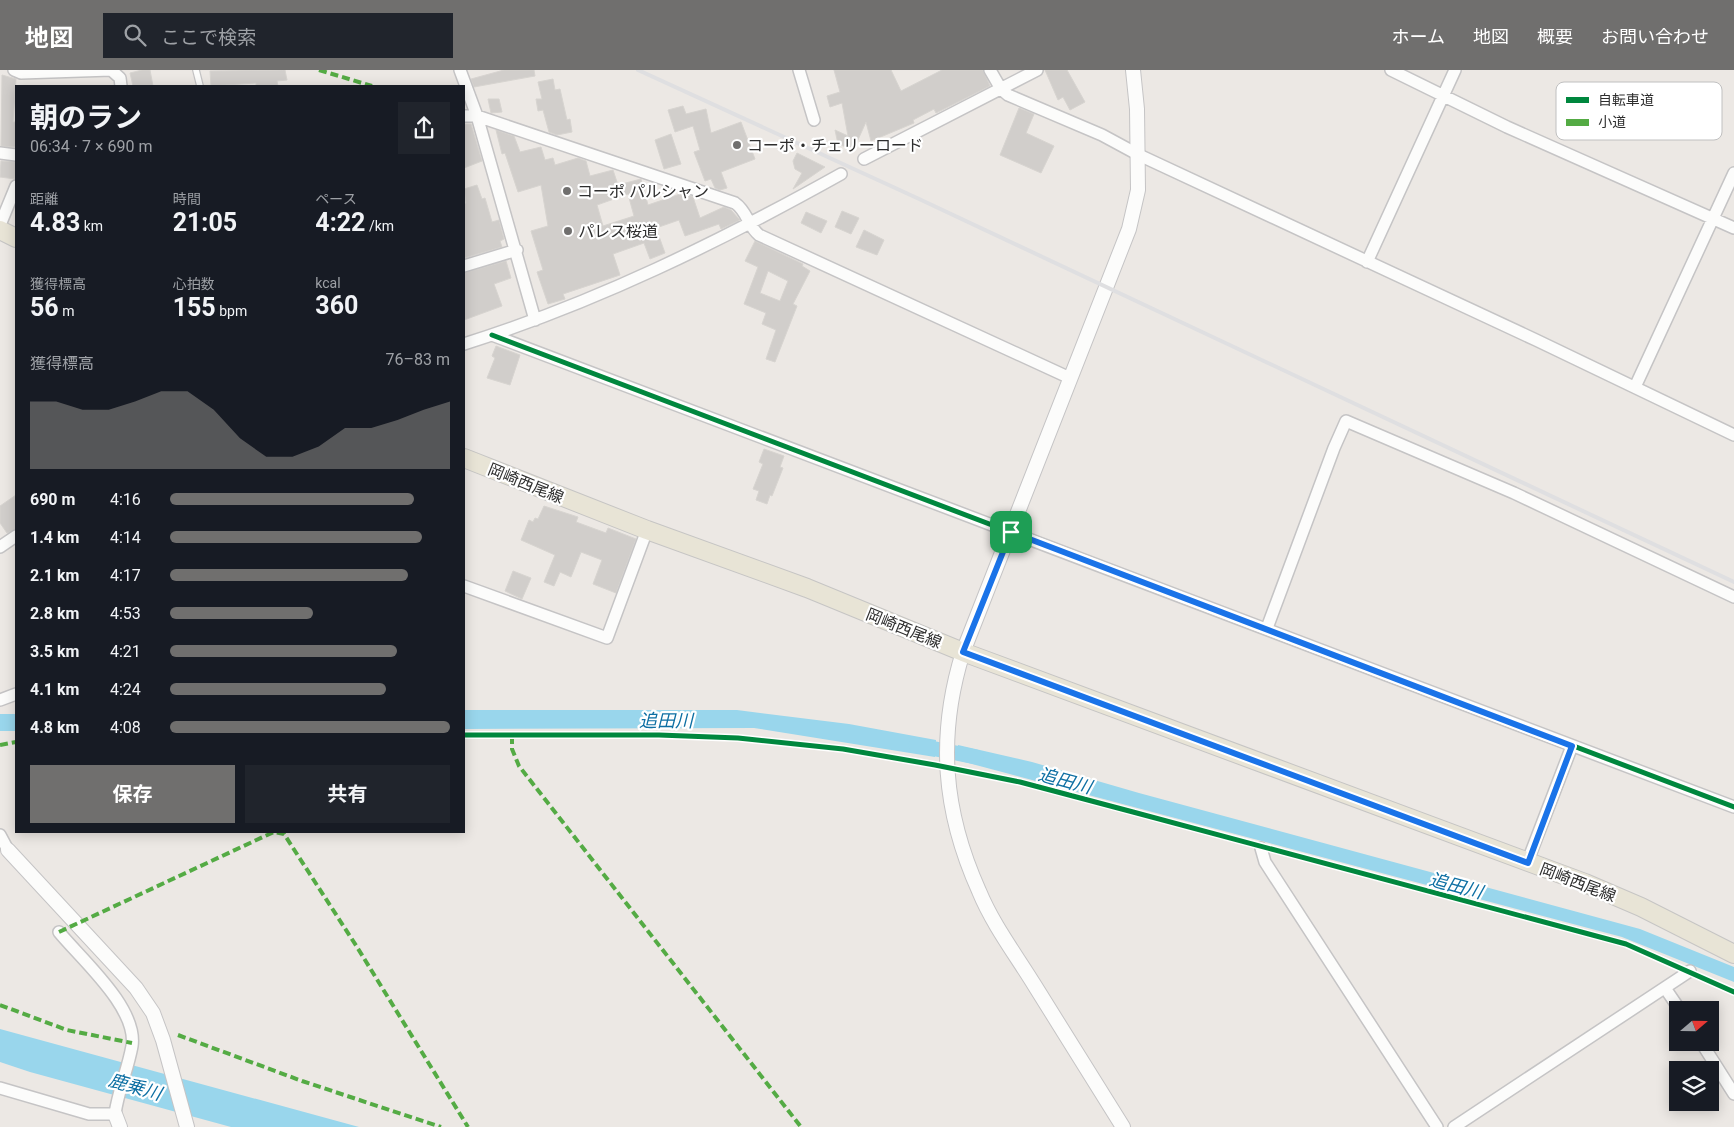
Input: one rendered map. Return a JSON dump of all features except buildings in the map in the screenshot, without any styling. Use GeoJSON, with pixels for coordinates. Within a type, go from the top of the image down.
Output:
{"type":"FeatureCollection","features":[{"type":"Feature","properties":{"kind":"main road"},"geometry":{"type":"LineString","coordinates":[[0,230],[15,238]]}},
{"type":"Feature","properties":{"kind":"main road","name":"岡崎西尾線"},"geometry":{"type":"LineString","coordinates":[[465,458],[647,530],[807,588],[963,652],[1641,907],[1734,954]]}},
{"type":"Feature","properties":{"kind":"street"},"geometry":{"type":"LineString","coordinates":[[14,70],[21,73],[111,70],[120,78],[121,85]]}},
{"type":"Feature","properties":{"kind":"street"},"geometry":{"type":"LineString","coordinates":[[460,70],[477,116],[517,250],[535,320]]}},
{"type":"Feature","properties":{"kind":"street"},"geometry":{"type":"LineString","coordinates":[[800,70],[814,120]]}},
{"type":"Feature","properties":{"kind":"street"},"geometry":{"type":"LineString","coordinates":[[990,70],[1001,88],[1008,95],[1102,135],[1139,156],[1734,435]]}},
{"type":"Feature","properties":{"kind":"street"},"geometry":{"type":"LineString","coordinates":[[864,159],[1037,70]]}},
{"type":"Feature","properties":{"kind":"street"},"geometry":{"type":"LineString","coordinates":[[1123,1127],[979,893],[954,818],[946,766],[946,739],[956,673],[963,652],[1129,229],[1138,190],[1139,156],[1133,70]]}},
{"type":"Feature","properties":{"kind":"street"},"geometry":{"type":"LineString","coordinates":[[1391,70],[1507,128],[1734,228]]}},
{"type":"Feature","properties":{"kind":"street"},"geometry":{"type":"LineString","coordinates":[[1367,262],[1455,70]]}},
{"type":"Feature","properties":{"kind":"street"},"geometry":{"type":"LineString","coordinates":[[465,116],[477,116],[735,203],[745,212],[755,232],[765,238],[1070,378]]}},
{"type":"Feature","properties":{"kind":"street"},"geometry":{"type":"LineString","coordinates":[[0,153],[15,155]]}},
{"type":"Feature","properties":{"kind":"street"},"geometry":{"type":"LineString","coordinates":[[1635,387],[1734,173]]}},
{"type":"Feature","properties":{"kind":"street"},"geometry":{"type":"LineString","coordinates":[[465,344],[535,320],[750,224],[841,174]]}},
{"type":"Feature","properties":{"kind":"street"},"geometry":{"type":"LineString","coordinates":[[0,225],[15,188]]}},
{"type":"Feature","properties":{"kind":"street"},"geometry":{"type":"LineString","coordinates":[[465,266],[517,250]]}},
{"type":"Feature","properties":{"kind":"street"},"geometry":{"type":"LineString","coordinates":[[492,335],[1734,807]]}},
{"type":"Feature","properties":{"kind":"street"},"geometry":{"type":"LineString","coordinates":[[1266,628],[1346,421],[1514,493],[1734,597]]}},
{"type":"Feature","properties":{"kind":"street"},"geometry":{"type":"LineString","coordinates":[[465,586],[607,638],[647,530]]}},
{"type":"Feature","properties":{"kind":"street"},"geometry":{"type":"LineString","coordinates":[[0,547],[15,537]]}},
{"type":"Feature","properties":{"kind":"street"},"geometry":{"type":"LineString","coordinates":[[0,700],[15,694]]}},
{"type":"Feature","properties":{"kind":"street"},"geometry":{"type":"LineString","coordinates":[[1528,863],[1572,746]]}},
{"type":"Feature","properties":{"kind":"street"},"geometry":{"type":"LineString","coordinates":[[0,835],[8,850],[136,988],[153,1013],[163,1040],[187,1127]]}},
{"type":"Feature","properties":{"kind":"street"},"geometry":{"type":"LineString","coordinates":[[1261,848],[1265,862],[1437,1127]]}},
{"type":"Feature","properties":{"kind":"street"},"geometry":{"type":"LineString","coordinates":[[0,1088],[88,1114],[117,1117],[132,1046],[131,1027],[127,1016],[113,995],[60,932]]}},
{"type":"Feature","properties":{"kind":"street"},"geometry":{"type":"LineString","coordinates":[[1454,1127],[1690,971]]}},
{"type":"Feature","properties":{"kind":"street"},"geometry":{"type":"LineString","coordinates":[[1665,988],[1674,1001]]}},
{"type":"Feature","properties":{"kind":"street"},"geometry":{"type":"LineString","coordinates":[[1707,1051],[1734,1094]]}},
{"type":"Feature","properties":{"kind":"lane"},"geometry":{"type":"LineString","coordinates":[[196,70],[200,85]]}},
{"type":"Feature","properties":{"kind":"water"},"geometry":{"type":"Polygon","coordinates":[[[465,710],[737,710],[849,724],[936,740],[935,757],[754,728],[465,729],[465,710]]]}},
{"type":"Feature","properties":{"kind":"water"},"geometry":{"type":"Polygon","coordinates":[[[0,714],[15,714],[15,731],[0,731],[0,714]]]}},
{"type":"Feature","properties":{"kind":"water"},"geometry":{"type":"Polygon","coordinates":[[[958,745],[1032,762],[1139,793],[1640,929],[1734,967],[1734,982],[1622,937],[957,760],[958,745]]]}},
{"type":"Feature","properties":{"kind":"water","name":"鹿乗川"},"geometry":{"type":"Polygon","coordinates":[[[0,1029],[359,1127],[231,1127],[30,1072],[0,1062],[0,1029]]]}},
{"type":"Feature","properties":{"kind":"waterway","name":"追田川"},"geometry":{"type":"LineString","coordinates":[[916,745],[976,757]]}},
{"type":"Feature","properties":{"kind":"railway"},"geometry":{"type":"LineString","coordinates":[[638,70],[917,198],[1734,582]]}},
{"type":"Feature","properties":{"kind":"marked path"},"geometry":{"type":"LineString","coordinates":[[319,70],[369,85]]}},
{"type":"Feature","properties":{"kind":"marked path"},"geometry":{"type":"LineString","coordinates":[[512,736],[512,749],[519,766],[801,1127]]}},
{"type":"Feature","properties":{"kind":"marked path"},"geometry":{"type":"LineString","coordinates":[[0,745],[15,742]]}},
{"type":"Feature","properties":{"kind":"marked path"},"geometry":{"type":"LineString","coordinates":[[59,932],[272,833]]}},
{"type":"Feature","properties":{"kind":"marked path"},"geometry":{"type":"LineString","coordinates":[[279,833],[284,834],[357,947],[468,1127]]}},
{"type":"Feature","properties":{"kind":"marked path"},"geometry":{"type":"LineString","coordinates":[[0,1005],[67,1030],[132,1043]]}},
{"type":"Feature","properties":{"kind":"marked path"},"geometry":{"type":"LineString","coordinates":[[178,1035],[302,1081],[441,1127]]}},
{"type":"Feature","properties":{"kind":"cycle path"},"geometry":{"type":"LineString","coordinates":[[492,335],[1734,807]]}},
{"type":"Feature","properties":{"kind":"cycle path"},"geometry":{"type":"LineString","coordinates":[[465,735],[659,735],[738,738],[843,749],[1020,782],[1626,944],[1734,992]]}},
{"type":"Feature","properties":{"kind":"place","name":"コーポ・チェリーロード"},"geometry":{"type":"Point","coordinates":[737,145]}},
{"type":"Feature","properties":{"kind":"place","name":"コーポ パルシャン"},"geometry":{"type":"Point","coordinates":[567,191]}},
{"type":"Feature","properties":{"kind":"place","name":"パレス桜道"},"geometry":{"type":"Point","coordinates":[568,231]}},
{"type":"Feature","properties":{"kind":"route"},"geometry":{"type":"LineString","coordinates":[[1011,532],[1572,746],[1528,863],[963,652],[1011,532]]}}]}
